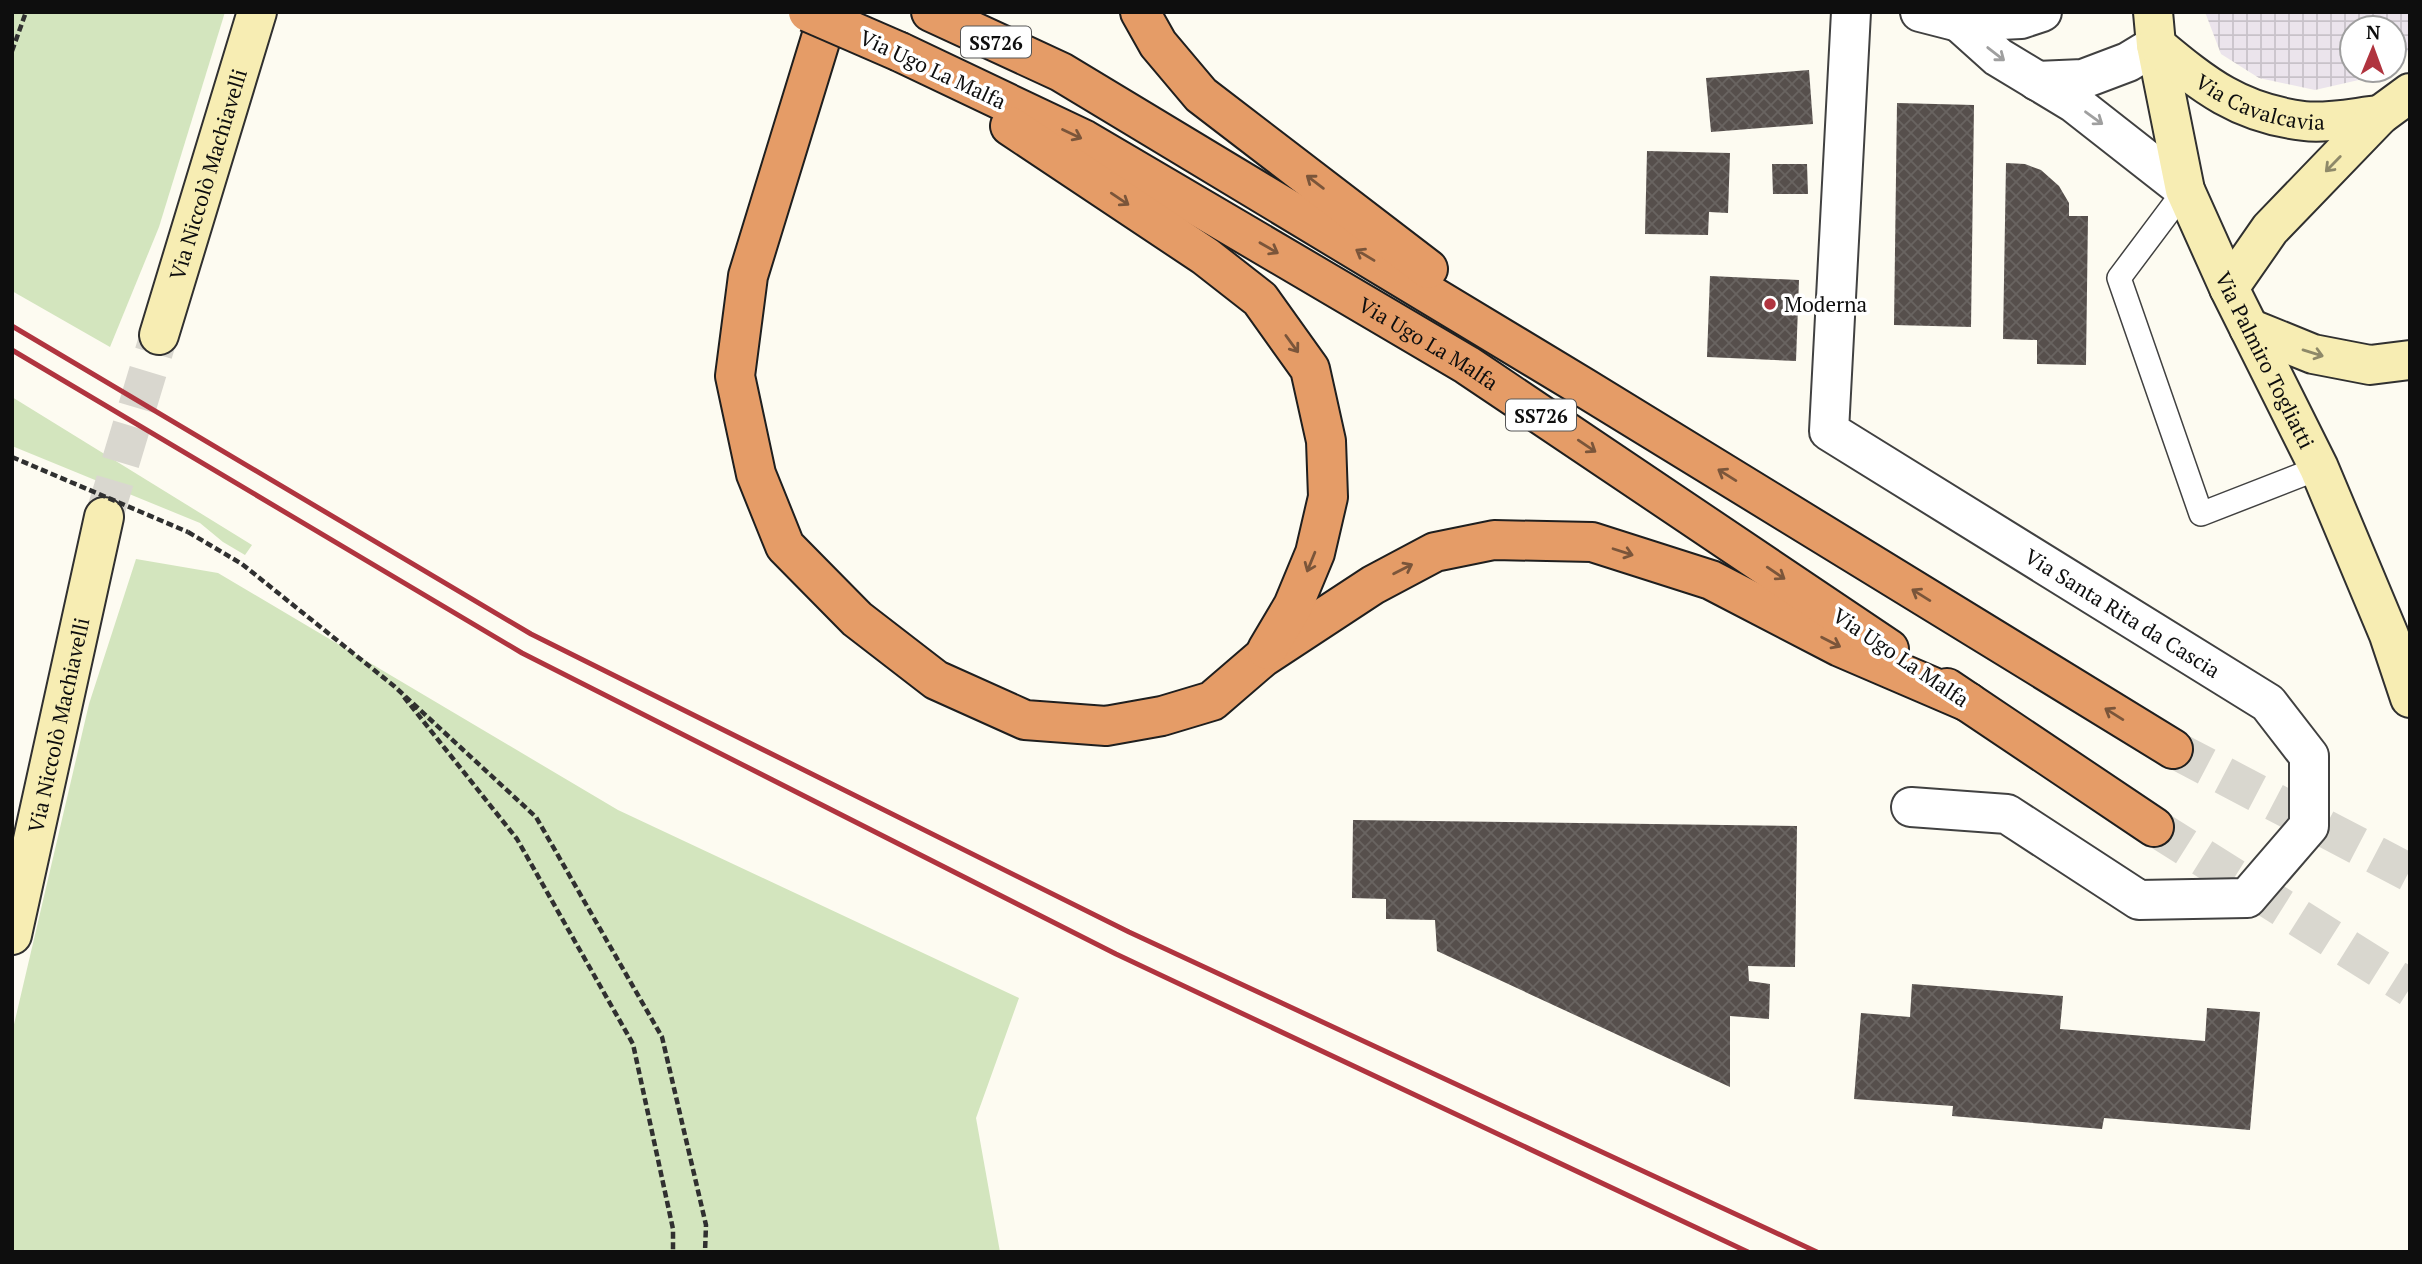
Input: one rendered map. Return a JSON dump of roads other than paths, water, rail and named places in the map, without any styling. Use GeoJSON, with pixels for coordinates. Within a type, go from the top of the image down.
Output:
{"type":"FeatureCollection","features":[{"type":"Feature","properties":{"kind":"highway","name":"Via Ugo La Malfa"},"geometry":{"type":"LineString","coordinates":[[808,12],[900,52],[1085,140],[1467,365],[2154,827]]}},
{"type":"Feature","properties":{"kind":"highway"},"geometry":{"type":"LineString","coordinates":[[829,12],[748,276],[735,376],[756,474],[785,546],[857,619],[936,680],[1026,720],[1106,726],[1162,716],[1212,701],[1262,658],[1373,584],[1435,552],[1494,540],[1592,542],[1711,580],[1840,647],[1968,702]]}},
{"type":"Feature","properties":{"kind":"highway","name":"Via Ugo La Malfa"},"geometry":{"type":"LineString","coordinates":[[931,12],[1061,72],[1583,387],[2172,749]]}},
{"type":"Feature","properties":{"kind":"highway"},"geometry":{"type":"LineString","coordinates":[[1140,12],[1158,44],[1201,95],[1583,387]]}},
{"type":"Feature","properties":{"kind":"highway"},"geometry":{"type":"LineString","coordinates":[[900,52],[1205,256],[1259,299],[1310,369],[1326,441],[1328,497],[1315,553],[1293,606],[1262,658]]}},
{"type":"Feature","properties":{"kind":"street","name":"Via Niccolò Machiavelli"},"geometry":{"type":"LineString","coordinates":[[159,335],[257,12]]}},
{"type":"Feature","properties":{"kind":"street","name":"Via Santa Rita da Cascia"},"geometry":{"type":"LineString","coordinates":[[1851,12],[1829,431],[2268,703],[2309,756],[2309,826],[2246,898],[2139,900],[2007,814],[1911,807]]}},
{"type":"Feature","properties":{"kind":"street"},"geometry":{"type":"LineString","coordinates":[[1920,12],[1959,22],[2021,19],[2042,12]]}},
{"type":"Feature","properties":{"kind":"street"},"geometry":{"type":"LineString","coordinates":[[1959,22],[1998,57],[2107,128],[2185,190]]}},
{"type":"Feature","properties":{"kind":"street"},"geometry":{"type":"LineString","coordinates":[[2037,81],[2084,79],[2128,62],[2155,29]]}},
{"type":"Feature","properties":{"kind":"street","name":"Via Cavalcavia"},"geometry":{"type":"LineString","coordinates":[[2155,29],[2198,81],[2247,109],[2306,121],[2395,104]]}},
{"type":"Feature","properties":{"kind":"street","name":"Via Palmiro Togliatti"},"geometry":{"type":"LineString","coordinates":[[2155,29],[2185,190],[2229,288],[2319,468],[2389,635],[2410,698]]}},
{"type":"Feature","properties":{"kind":"street","name":"Via Cavalcavia"},"geometry":{"type":"LineString","coordinates":[[2229,288],[2270,229],[2395,104]]}},
{"type":"Feature","properties":{"kind":"street"},"geometry":{"type":"LineString","coordinates":[[2249,328],[2313,354],[2370,365],[2410,360]]}},
{"type":"Feature","properties":{"kind":"street","name":"Via Niccolò Machiavelli"},"geometry":{"type":"LineString","coordinates":[[12,935],[104,517]]}},
{"type":"Feature","properties":{"kind":"lane"},"geometry":{"type":"LineString","coordinates":[[2185,190],[2119,278],[2201,514],[2319,468]]}},
{"type":"Feature","properties":{"kind":"tunnel"},"geometry":{"type":"LineString","coordinates":[[104,517],[159,335]]}},
{"type":"Feature","properties":{"kind":"tunnel"},"geometry":{"type":"LineString","coordinates":[[2173,749],[2410,873]]}},
{"type":"Feature","properties":{"kind":"tunnel"},"geometry":{"type":"LineString","coordinates":[[2154,827],[2410,988]]}},
{"type":"Feature","properties":{"kind":"railway"},"geometry":{"type":"LineString","coordinates":[[12,326],[531,634],[1129,932],[1817,1252]]}},
{"type":"Feature","properties":{"kind":"railway"},"geometry":{"type":"LineString","coordinates":[[12,350],[522,653],[1116,954],[1748,1252]]}},
{"type":"Feature","properties":{"kind":"place","name":"Moderna"},"geometry":{"type":"Point","coordinates":[1770,304]}}]}
